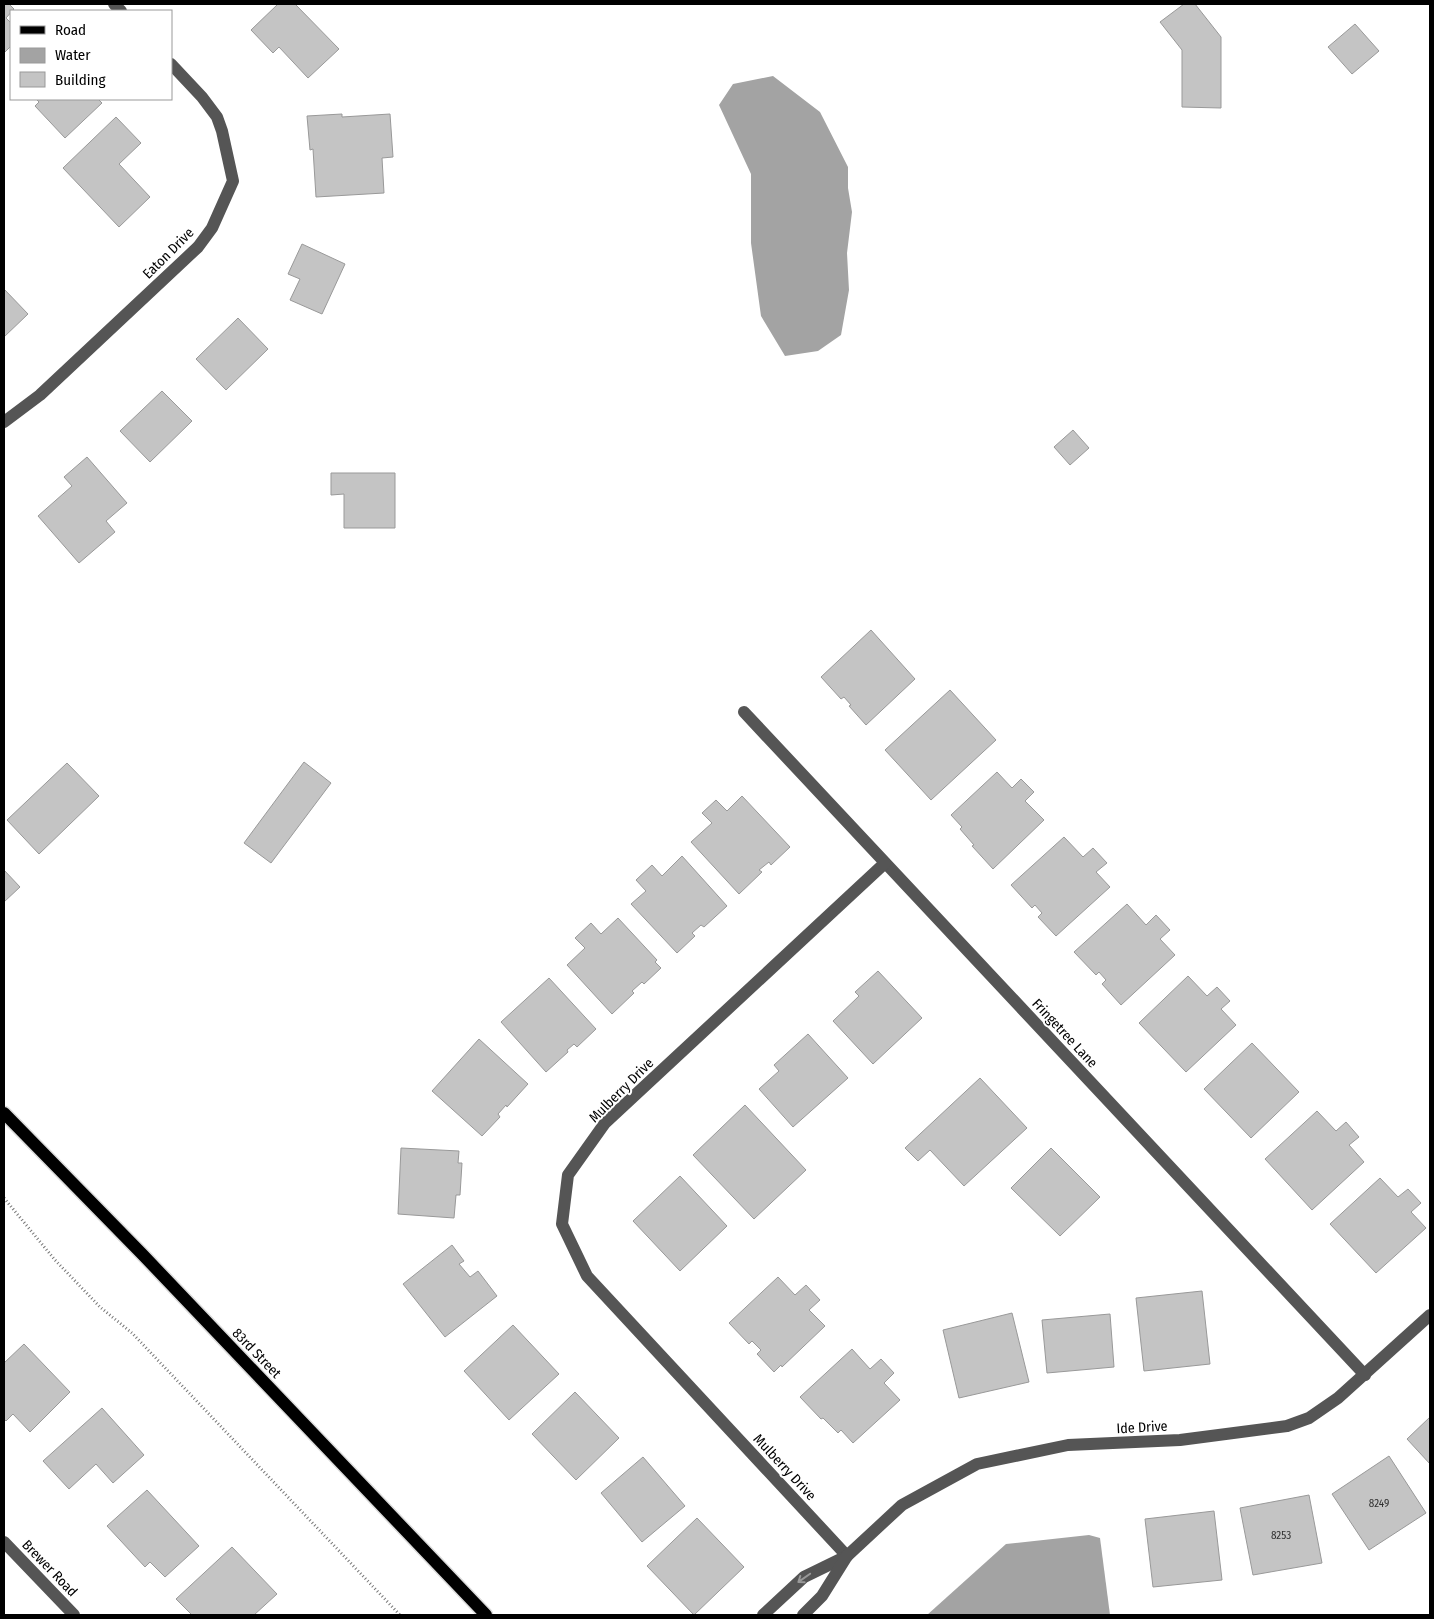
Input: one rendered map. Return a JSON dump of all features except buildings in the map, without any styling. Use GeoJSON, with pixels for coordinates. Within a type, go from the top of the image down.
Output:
{"type":"FeatureCollection","features":[{"type":"Feature","properties":{"kind":"main road","name":"83rd Street"},"geometry":{"type":"LineString","coordinates":[[4,1113],[143,1255],[486,1615]]}},
{"type":"Feature","properties":{"kind":"street","name":"Eaton Drive"},"geometry":{"type":"LineString","coordinates":[[4,422],[40,395],[198,247],[212,228],[233,181],[222,131],[217,117],[202,97],[172,65]]}},
{"type":"Feature","properties":{"kind":"street","name":"Fringetree Lane"},"geometry":{"type":"LineString","coordinates":[[744,712],[1365,1375]]}},
{"type":"Feature","properties":{"kind":"street","name":"Mulberry Drive"},"geometry":{"type":"LineString","coordinates":[[847,1556],[587,1276],[562,1224],[568,1175],[605,1123],[885,864]]}},
{"type":"Feature","properties":{"kind":"street","name":"Ide Drive"},"geometry":{"type":"LineString","coordinates":[[803,1615],[822,1596],[847,1556],[902,1505],[977,1464],[1068,1445],[1180,1440],[1287,1426],[1309,1418],[1338,1398],[1430,1315]]}},
{"type":"Feature","properties":{"kind":"street","name":"Brewer Road"},"geometry":{"type":"LineString","coordinates":[[4,1542],[74,1615]]}},
{"type":"Feature","properties":{"kind":"street","name":"Ide Drive"},"geometry":{"type":"LineString","coordinates":[[763,1615],[804,1577],[847,1556]]}},
{"type":"Feature","properties":{"kind":"path"},"geometry":{"type":"LineString","coordinates":[[4,1198],[55,1260],[100,1306],[132,1333],[400,1615]]}},
{"type":"Feature","properties":{"kind":"water"},"geometry":{"type":"Polygon","coordinates":[[[773,76],[820,112],[848,167],[848,188],[852,212],[847,253],[849,290],[841,335],[818,351],[785,356],[761,316],[751,243],[751,174],[719,105],[733,84],[773,76]]]}},
{"type":"Feature","properties":{"kind":"water"},"geometry":{"type":"Polygon","coordinates":[[[1089,1535],[1100,1538],[1110,1615],[927,1615],[1006,1544],[1089,1535]]]}}]}
